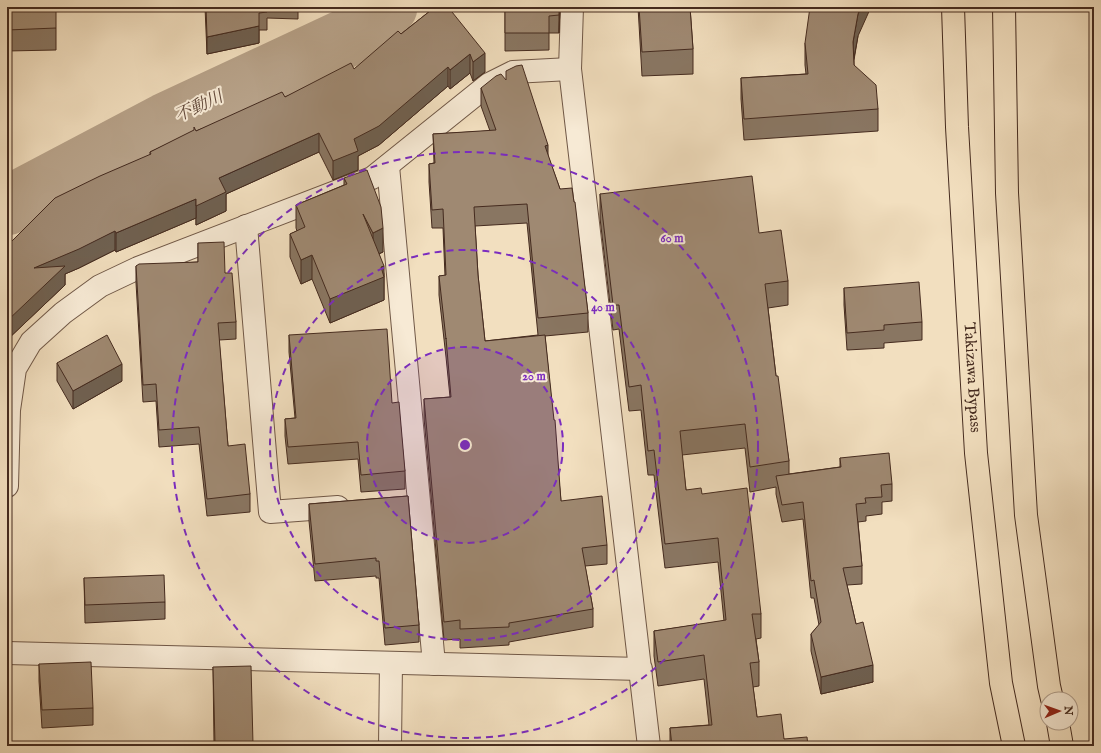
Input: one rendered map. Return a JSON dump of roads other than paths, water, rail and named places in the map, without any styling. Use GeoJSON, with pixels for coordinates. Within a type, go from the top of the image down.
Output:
{"type":"FeatureCollection","features":[{"type":"Feature","properties":{"kind":"highway","name":"Takizawa Bypass"},"geometry":{"type":"LineString","coordinates":[[953,7],[957,127],[976,453],[1001,683],[1014,746]]}},
{"type":"Feature","properties":{"kind":"highway"},"geometry":{"type":"LineString","coordinates":[[1004,7],[1007,193],[1026,515],[1051,691]]}},
{"type":"Feature","properties":{"kind":"highway"},"geometry":{"type":"LineString","coordinates":[[1059,731],[1062,746]]}},
{"type":"Feature","properties":{"kind":"street"},"geometry":{"type":"LineString","coordinates":[[572,7],[570,70],[649,746]]}},
{"type":"Feature","properties":{"kind":"street"},"geometry":{"type":"LineString","coordinates":[[7,486],[9,410],[15,369],[31,342],[63,313],[100,286],[138,268],[372,178],[489,84],[513,72],[570,70]]}},
{"type":"Feature","properties":{"kind":"street"},"geometry":{"type":"LineString","coordinates":[[388,166],[411,501],[434,664]]}},
{"type":"Feature","properties":{"kind":"street"},"geometry":{"type":"LineString","coordinates":[[246,226],[270,512],[356,505]]}},
{"type":"Feature","properties":{"kind":"street"},"geometry":{"type":"LineString","coordinates":[[7,653],[641,669]]}},
{"type":"Feature","properties":{"kind":"street"},"geometry":{"type":"LineString","coordinates":[[390,746],[391,662]]}},
{"type":"Feature","properties":{"kind":"waterway","name":"不動川"},"geometry":{"type":"LineString","coordinates":[[7,206],[166,122],[359,32],[388,7]]}}]}
